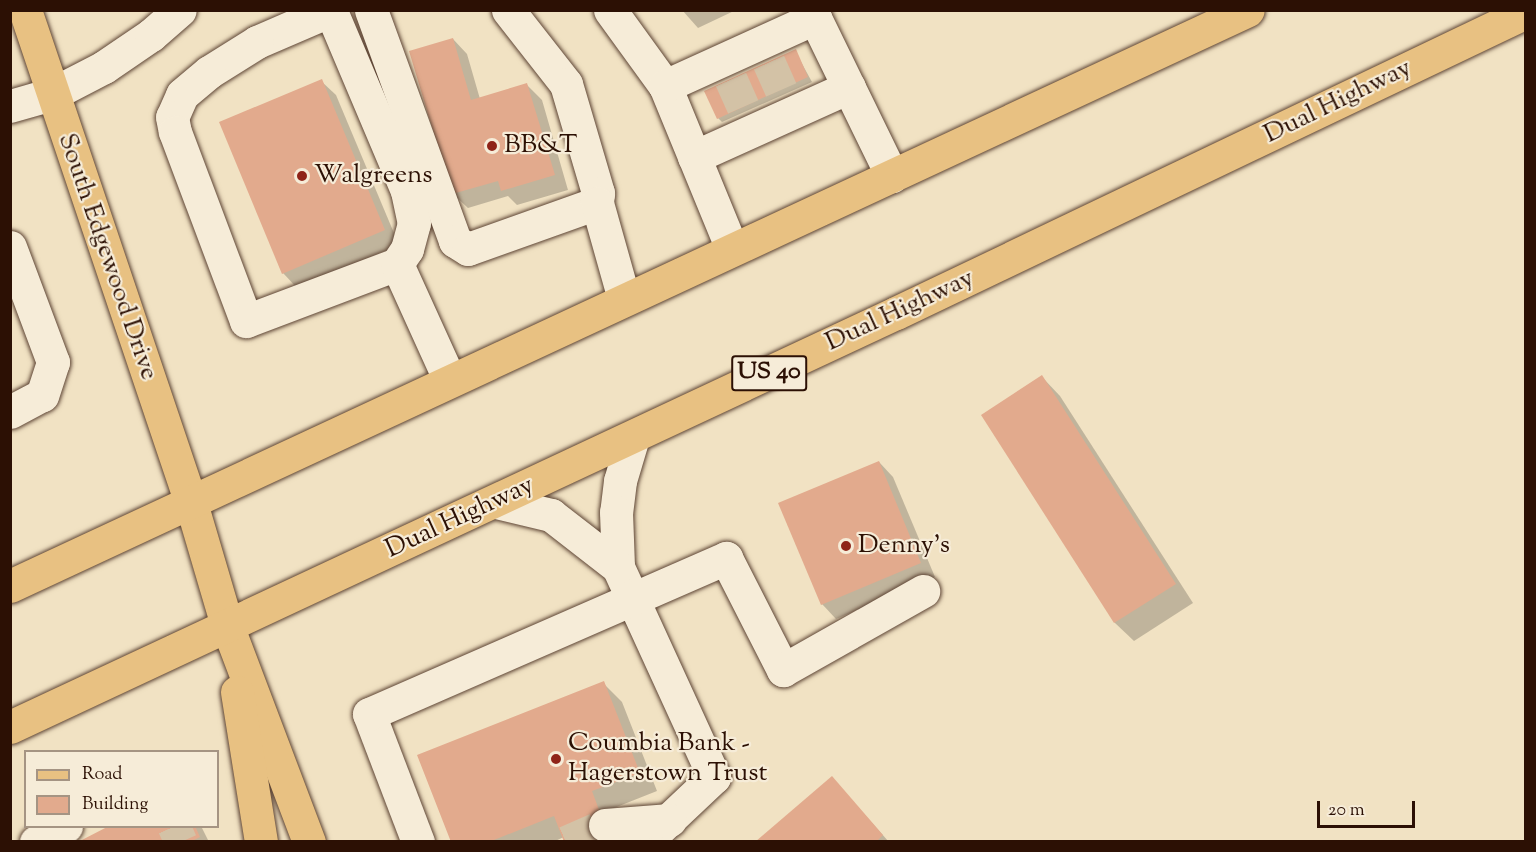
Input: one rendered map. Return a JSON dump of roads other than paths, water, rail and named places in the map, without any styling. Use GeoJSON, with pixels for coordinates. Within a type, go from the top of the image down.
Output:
{"type":"FeatureCollection","features":[{"type":"Feature","properties":{"kind":"main road","name":"South Edgewood Drive"},"geometry":{"type":"LineString","coordinates":[[25,10],[191,503],[227,625]]}},
{"type":"Feature","properties":{"kind":"main road"},"geometry":{"type":"LineString","coordinates":[[10,586],[1248,10]]}},
{"type":"Feature","properties":{"kind":"main road","name":"Dual Highway"},"geometry":{"type":"LineString","coordinates":[[10,727],[496,502],[1526,12]]}},
{"type":"Feature","properties":{"kind":"main road"},"geometry":{"type":"LineString","coordinates":[[227,625],[261,842]]}},
{"type":"Feature","properties":{"kind":"main road"},"geometry":{"type":"LineString","coordinates":[[227,625],[309,842]]}},
{"type":"Feature","properties":{"kind":"street"},"geometry":{"type":"LineString","coordinates":[[10,106],[52,94],[104,67],[152,35],[180,10]]}},
{"type":"Feature","properties":{"kind":"street"},"geometry":{"type":"LineString","coordinates":[[508,10],[566,84],[598,193],[597,203],[624,299]]}},
{"type":"Feature","properties":{"kind":"street"},"geometry":{"type":"LineString","coordinates":[[610,10],[665,86],[732,249]]}},
{"type":"Feature","properties":{"kind":"street"},"geometry":{"type":"LineString","coordinates":[[331,11],[407,191],[414,223],[407,249],[397,264],[246,321],[175,132],[172,117],[182,95],[209,72],[257,42],[331,11]]}},
{"type":"Feature","properties":{"kind":"street"},"geometry":{"type":"LineString","coordinates":[[383,14],[455,241],[468,249],[597,203]]}},
{"type":"Feature","properties":{"kind":"street"},"geometry":{"type":"LineString","coordinates":[[694,157],[738,94],[776,76],[815,18],[891,176]]}},
{"type":"Feature","properties":{"kind":"street"},"geometry":{"type":"LineString","coordinates":[[665,86],[738,94],[776,76],[849,87]]}},
{"type":"Feature","properties":{"kind":"street"},"geometry":{"type":"LineString","coordinates":[[10,247],[53,362],[42,395],[10,412]]}},
{"type":"Feature","properties":{"kind":"street"},"geometry":{"type":"LineString","coordinates":[[397,264],[450,381]]}},
{"type":"Feature","properties":{"kind":"street"},"geometry":{"type":"LineString","coordinates":[[633,437],[620,481],[616,512],[618,567],[714,777],[645,842]]}},
{"type":"Feature","properties":{"kind":"street"},"geometry":{"type":"LineString","coordinates":[[496,502],[551,514],[618,567]]}},
{"type":"Feature","properties":{"kind":"street"},"geometry":{"type":"LineString","coordinates":[[418,842],[369,714],[726,558],[783,670],[923,591]]}},
{"type":"Feature","properties":{"kind":"street"},"geometry":{"type":"LineString","coordinates":[[605,825],[670,820]]}},
{"type":"Feature","properties":{"kind":"street"},"geometry":{"type":"LineString","coordinates":[[36,842],[62,828]]}},
{"type":"Feature","properties":{"kind":"tunnel"},"geometry":{"type":"LineString","coordinates":[[769,62],[781,89]]}},
{"type":"Feature","properties":{"kind":"tunnel"},"geometry":{"type":"LineString","coordinates":[[731,79],[743,106]]}},
{"type":"Feature","properties":{"kind":"tunnel"},"geometry":{"type":"LineString","coordinates":[[566,842],[605,825]]}},
{"type":"Feature","properties":{"kind":"tunnel"},"geometry":{"type":"LineString","coordinates":[[175,828],[181,842]]}},
{"type":"Feature","properties":{"kind":"place","name":"BB&T"},"geometry":{"type":"Point","coordinates":[492,146]}},
{"type":"Feature","properties":{"kind":"place","name":"Walgreens"},"geometry":{"type":"Point","coordinates":[302,176]}},
{"type":"Feature","properties":{"kind":"place","name":"Denny's"},"geometry":{"type":"Point","coordinates":[846,546]}},
{"type":"Feature","properties":{"kind":"place","name":"Coumbia Bank - Hagerstown Trust"},"geometry":{"type":"Point","coordinates":[556,759]}}]}
